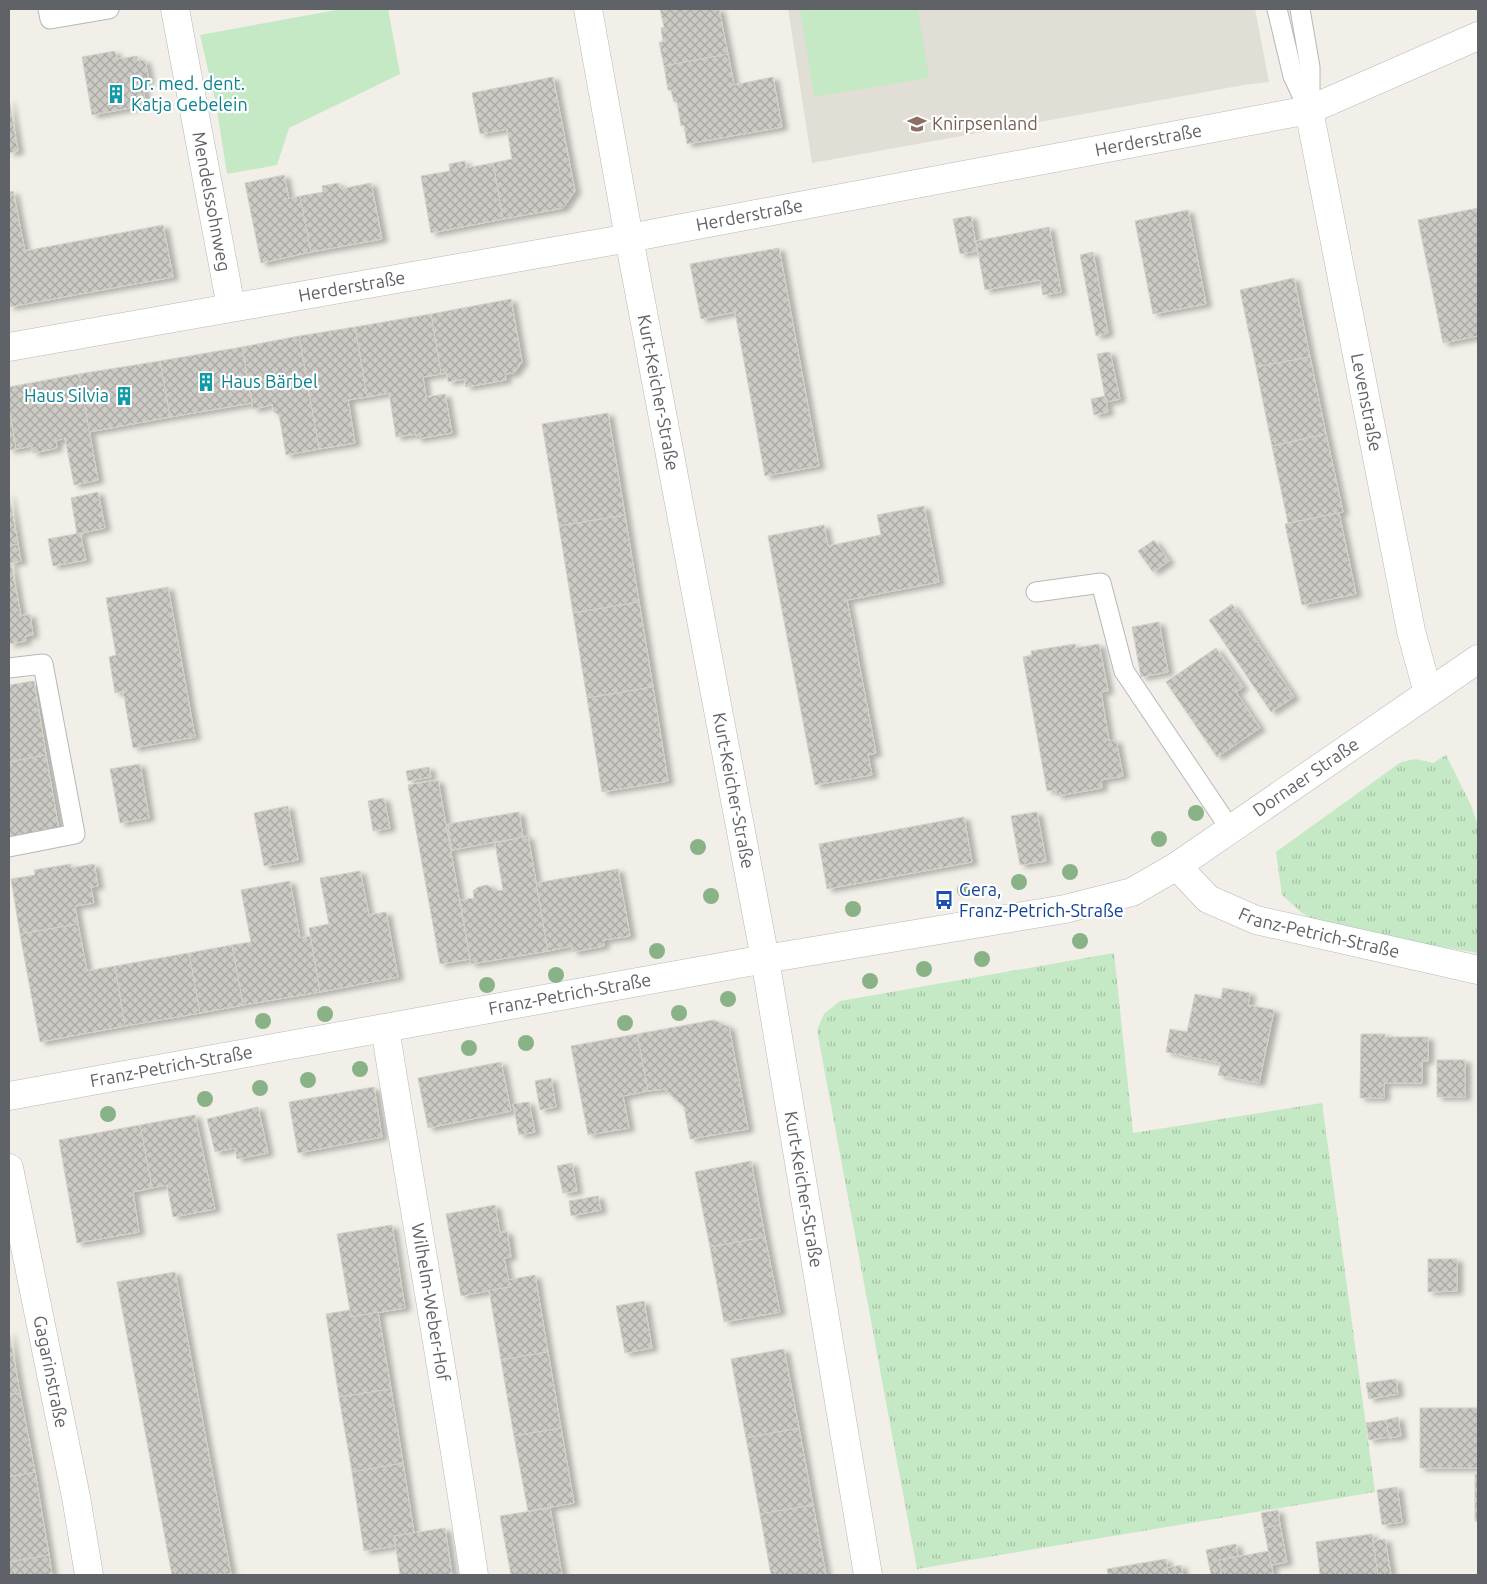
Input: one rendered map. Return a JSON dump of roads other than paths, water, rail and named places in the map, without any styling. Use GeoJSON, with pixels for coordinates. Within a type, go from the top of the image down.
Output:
{"type":"FeatureCollection","features":[{"type":"Feature","properties":{"kind":"street","name":"Mendelssohnweg"},"geometry":{"type":"LineString","coordinates":[[175,9],[231,307]]}},
{"type":"Feature","properties":{"kind":"street","name":"Kurt-Keicher-Straße"},"geometry":{"type":"LineString","coordinates":[[588,9],[629,238],[765,959],[868,1575]]}},
{"type":"Feature","properties":{"kind":"street","name":"Herderstraße"},"geometry":{"type":"LineString","coordinates":[[9,347],[629,238],[1310,110],[1478,36]]}},
{"type":"Feature","properties":{"kind":"street","name":"Levenstraße"},"geometry":{"type":"LineString","coordinates":[[1310,110],[1411,630],[1428,694]]}},
{"type":"Feature","properties":{"kind":"street","name":"Dornaer Straße"},"geometry":{"type":"LineString","coordinates":[[1132,892],[1177,866],[1231,830],[1478,659]]}},
{"type":"Feature","properties":{"kind":"street","name":"Franz-Petrich-Straße"},"geometry":{"type":"LineString","coordinates":[[1177,866],[1208,899],[1256,920],[1478,970]]}},
{"type":"Feature","properties":{"kind":"street","name":"Franz-Petrich-Straße"},"geometry":{"type":"LineString","coordinates":[[9,1096],[765,959],[1064,910],[1132,892]]}},
{"type":"Feature","properties":{"kind":"street","name":"Wilhelm-Weber-Hof"},"geometry":{"type":"LineString","coordinates":[[385,1028],[416,1223],[450,1415],[474,1575]]}},
{"type":"Feature","properties":{"kind":"street","name":"Gagarinstraße"},"geometry":{"type":"LineString","coordinates":[[9,1168],[76,1497],[89,1575]]}},
{"type":"Feature","properties":{"kind":"lane"},"geometry":{"type":"LineString","coordinates":[[48,9],[50,19],[109,9]]}},
{"type":"Feature","properties":{"kind":"lane"},"geometry":{"type":"LineString","coordinates":[[1277,9],[1293,76],[1310,110]]}},
{"type":"Feature","properties":{"kind":"lane"},"geometry":{"type":"LineString","coordinates":[[1300,9],[1310,67],[1310,110]]}},
{"type":"Feature","properties":{"kind":"lane"},"geometry":{"type":"LineString","coordinates":[[1036,592],[1101,584],[1124,671],[1231,830]]}},
{"type":"Feature","properties":{"kind":"lane"},"geometry":{"type":"LineString","coordinates":[[9,668],[42,664],[75,834],[9,847]]}},
{"type":"Feature","properties":{"kind":"place","name":"Dr. med. dent. Katja Gebelein"},"geometry":{"type":"Point","coordinates":[116,94]}},
{"type":"Feature","properties":{"kind":"place","name":"Knirpsenland"},"geometry":{"type":"Point","coordinates":[917,124]}},
{"type":"Feature","properties":{"kind":"place","name":"Haus Bärbel"},"geometry":{"type":"Point","coordinates":[206,382]}},
{"type":"Feature","properties":{"kind":"place","name":"Haus Silvia"},"geometry":{"type":"Point","coordinates":[124,396]}},
{"type":"Feature","properties":{"kind":"place","name":"Gera, Franz-Petrich-Straße"},"geometry":{"type":"Point","coordinates":[944,900]}}]}
